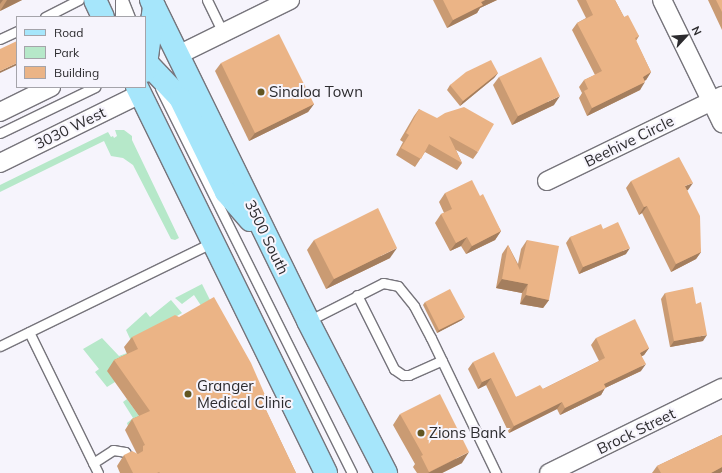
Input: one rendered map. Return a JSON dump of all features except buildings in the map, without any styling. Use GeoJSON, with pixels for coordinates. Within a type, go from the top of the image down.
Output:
{"type":"FeatureCollection","features":[{"type":"Feature","properties":{"kind":"main road"},"geometry":{"type":"LineString","coordinates":[[95,0],[103,16]]}},
{"type":"Feature","properties":{"kind":"main road"},"geometry":{"type":"LineString","coordinates":[[146,56],[153,3]]}},
{"type":"Feature","properties":{"kind":"main road","name":"3500 South"},"geometry":{"type":"LineString","coordinates":[[153,3],[308,321],[386,473]]}},
{"type":"Feature","properties":{"kind":"main road"},"geometry":{"type":"LineString","coordinates":[[146,64],[180,98],[226,192],[271,246]]}},
{"type":"Feature","properties":{"kind":"main road"},"geometry":{"type":"LineString","coordinates":[[140,89],[326,473]]}},
{"type":"Feature","properties":{"kind":"street"},"geometry":{"type":"LineString","coordinates":[[178,55],[290,0]]}},
{"type":"Feature","properties":{"kind":"street"},"geometry":{"type":"LineString","coordinates":[[662,0],[717,98],[722,123]]}},
{"type":"Feature","properties":{"kind":"street"},"geometry":{"type":"LineString","coordinates":[[0,112],[49,88]]}},
{"type":"Feature","properties":{"kind":"street","name":"3030 West"},"geometry":{"type":"LineString","coordinates":[[0,163],[140,89]]}},
{"type":"Feature","properties":{"kind":"street","name":"Beehive Circle"},"geometry":{"type":"LineString","coordinates":[[547,181],[717,98]]}},
{"type":"Feature","properties":{"kind":"street","name":"Brock Street"},"geometry":{"type":"LineString","coordinates":[[549,473],[722,388]]}},
{"type":"Feature","properties":{"kind":"lane"},"geometry":{"type":"LineString","coordinates":[[47,16],[79,0]]}},
{"type":"Feature","properties":{"kind":"lane"},"geometry":{"type":"LineString","coordinates":[[120,0],[120,16]]}},
{"type":"Feature","properties":{"kind":"lane"},"geometry":{"type":"LineString","coordinates":[[123,0],[130,16]]}},
{"type":"Feature","properties":{"kind":"lane"},"geometry":{"type":"LineString","coordinates":[[207,0],[223,33]]}},
{"type":"Feature","properties":{"kind":"lane"},"geometry":{"type":"LineString","coordinates":[[0,39],[16,31]]}},
{"type":"Feature","properties":{"kind":"lane"},"geometry":{"type":"LineString","coordinates":[[146,65],[352,473]]}},
{"type":"Feature","properties":{"kind":"lane"},"geometry":{"type":"LineString","coordinates":[[0,133],[93,88]]}},
{"type":"Feature","properties":{"kind":"lane"},"geometry":{"type":"LineString","coordinates":[[0,346],[213,242]]}},
{"type":"Feature","properties":{"kind":"lane"},"geometry":{"type":"LineString","coordinates":[[308,321],[383,283],[398,286],[414,306],[442,360],[496,473]]}},
{"type":"Feature","properties":{"kind":"lane"},"geometry":{"type":"LineString","coordinates":[[357,295],[394,369],[402,375],[409,374],[442,360]]}},
{"type":"Feature","properties":{"kind":"lane"},"geometry":{"type":"LineString","coordinates":[[29,332],[98,473]]}},
{"type":"Feature","properties":{"kind":"lane"},"geometry":{"type":"LineString","coordinates":[[93,463],[113,450],[125,452],[130,459]]}},
{"type":"Feature","properties":{"kind":"green space"},"geometry":{"type":"Polygon","coordinates":[[[115,130],[124,130],[132,136],[132,140],[179,238],[175,240],[171,239],[133,165],[123,158],[111,156],[104,141],[0,192],[0,185],[108,132],[111,137],[113,136],[114,138],[117,136],[115,130]]]}},
{"type":"Feature","properties":{"kind":"green space"},"geometry":{"type":"Polygon","coordinates":[[[202,284],[250,380],[194,295],[182,304],[175,298],[202,284]]]}},
{"type":"Feature","properties":{"kind":"green space"},"geometry":{"type":"Polygon","coordinates":[[[171,300],[182,313],[132,343],[126,330],[146,312],[150,317],[171,300]]]}},
{"type":"Feature","properties":{"kind":"green space"},"geometry":{"type":"Polygon","coordinates":[[[102,338],[119,356],[127,353],[130,360],[115,382],[107,387],[95,372],[99,369],[83,349],[102,338]]]}},
{"type":"Feature","properties":{"kind":"green space"},"geometry":{"type":"Polygon","coordinates":[[[127,399],[139,416],[128,426],[127,423],[133,418],[123,402],[127,399]]]}},
{"type":"Feature","properties":{"kind":"place","name":"Sinaloa Town"},"geometry":{"type":"Point","coordinates":[261,92]}},
{"type":"Feature","properties":{"kind":"place","name":"Granger Medical Clinic"},"geometry":{"type":"Point","coordinates":[188,394]}},
{"type":"Feature","properties":{"kind":"place","name":"Zions Bank"},"geometry":{"type":"Point","coordinates":[421,433]}}]}
